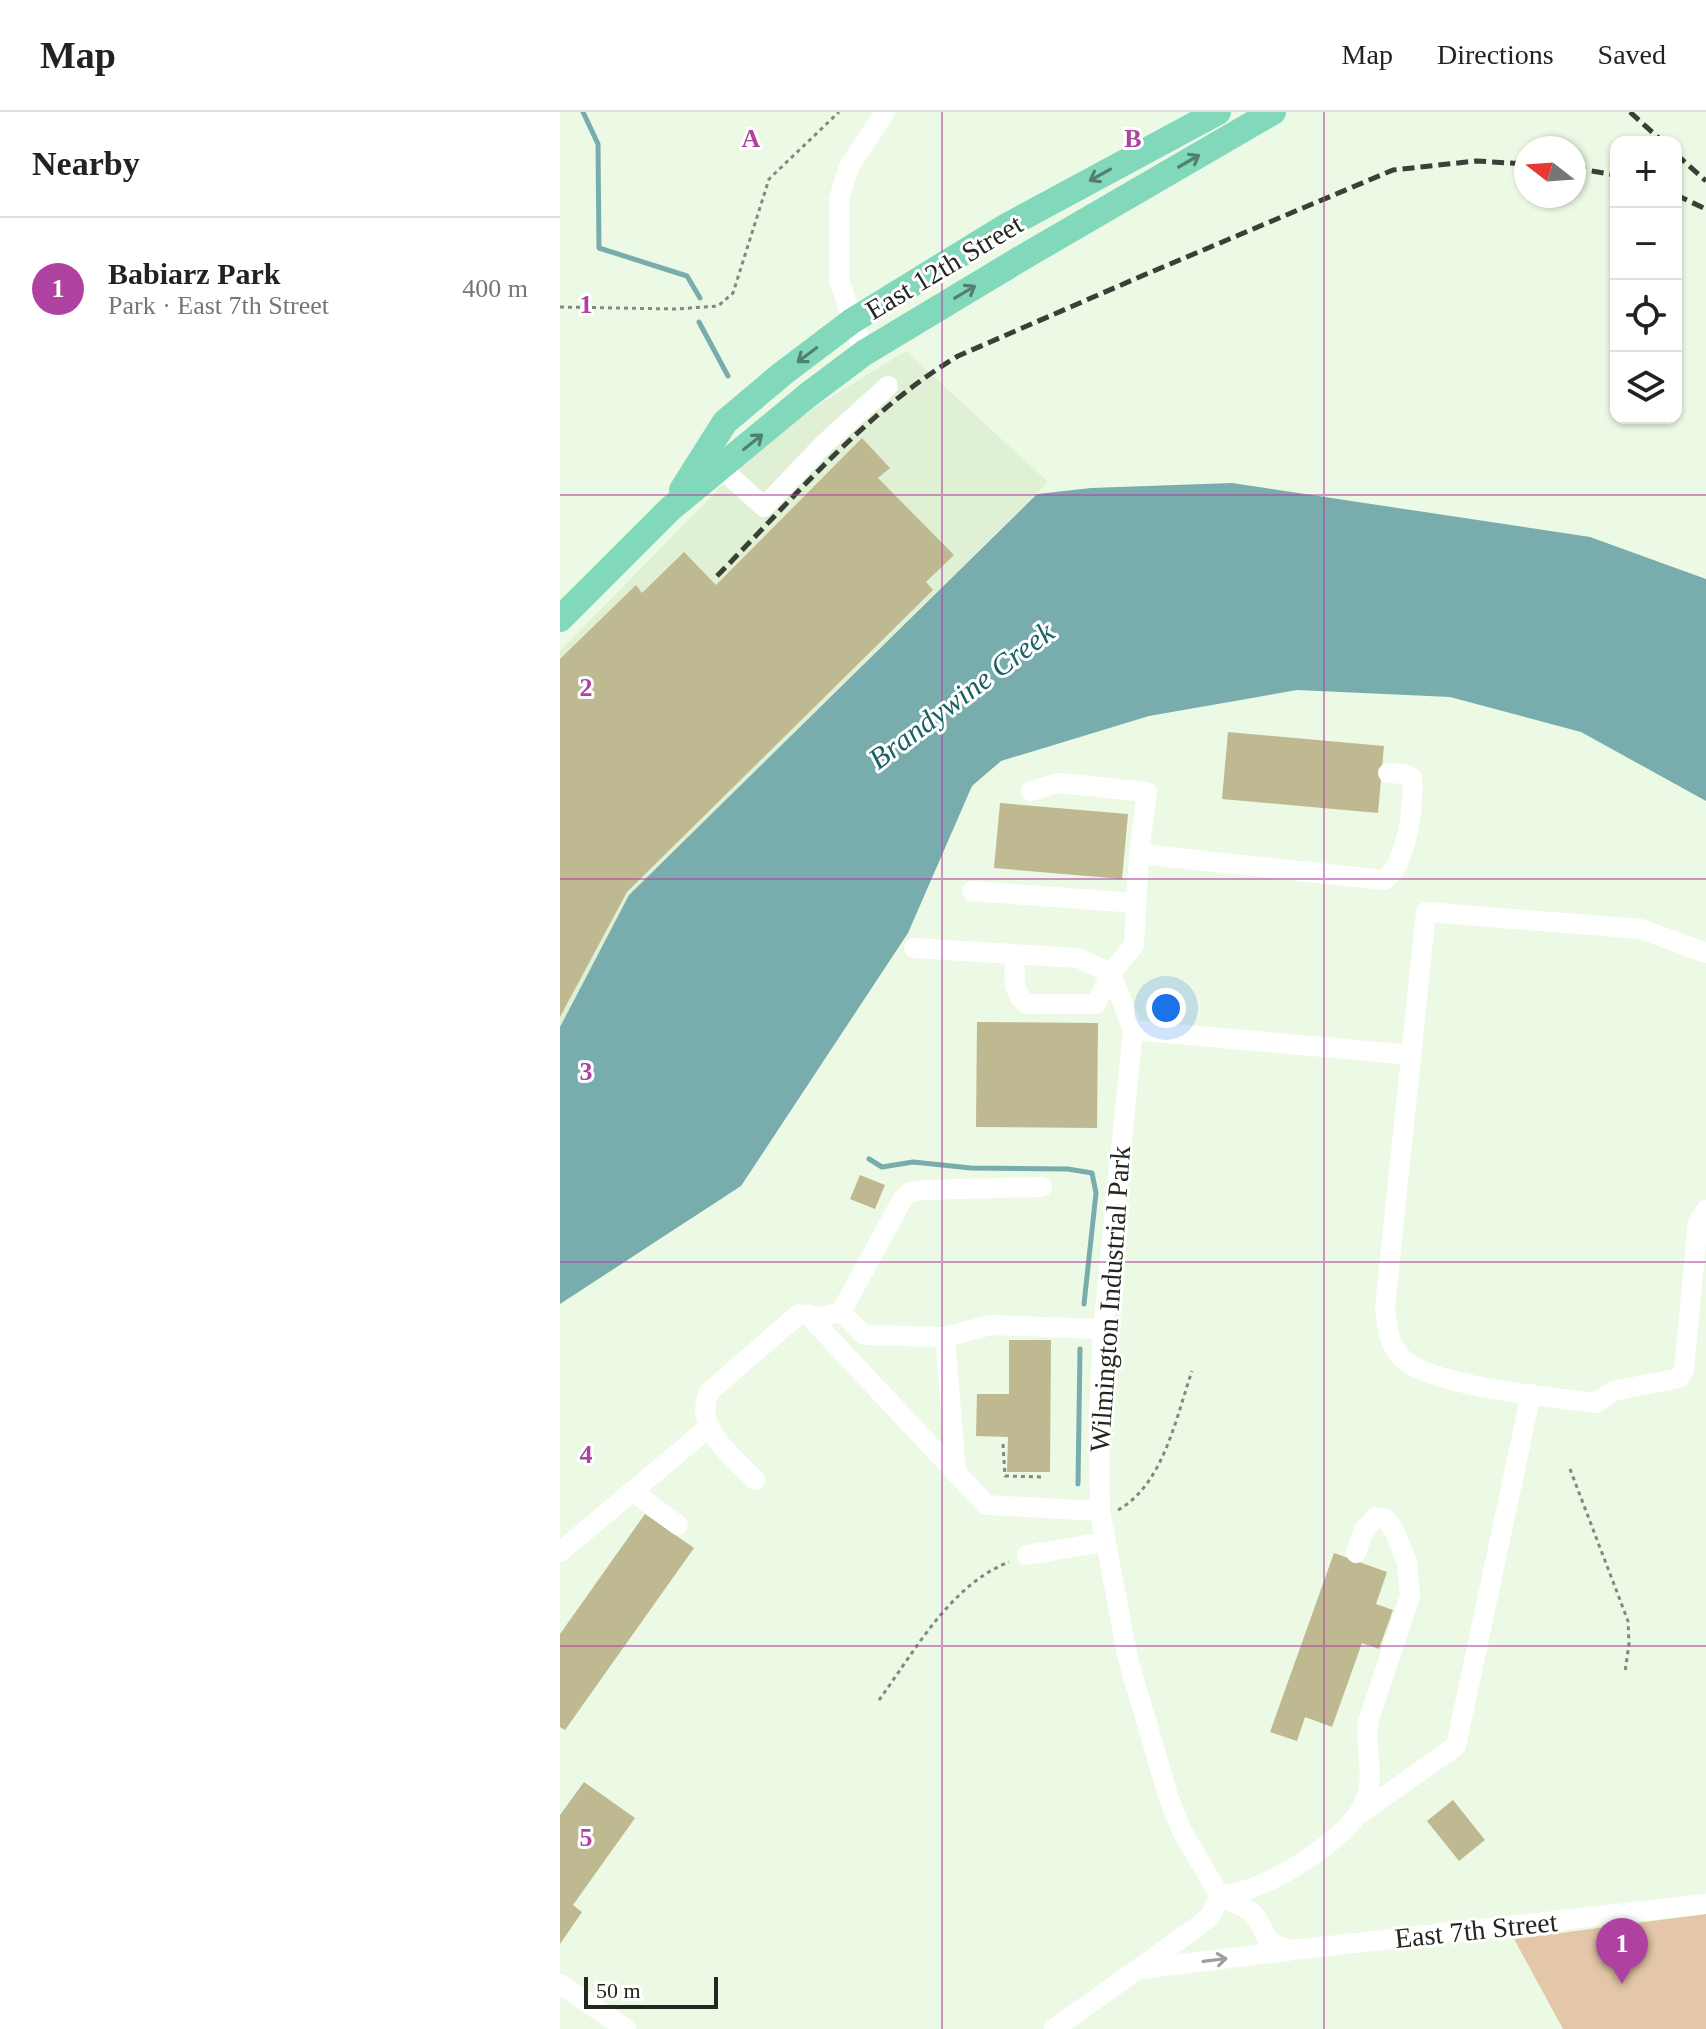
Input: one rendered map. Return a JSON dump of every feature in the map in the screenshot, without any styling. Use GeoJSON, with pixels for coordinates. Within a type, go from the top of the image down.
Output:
{"type":"FeatureCollection","features":[{"type":"Feature","properties":{"kind":"main road","name":"East 12th Street"},"geometry":{"type":"LineString","coordinates":[[670,509],[725,422],[852,321],[1005,227],[1218,112]]}},
{"type":"Feature","properties":{"kind":"main road","name":"East 12th Street"},"geometry":{"type":"LineString","coordinates":[[560,619],[670,509],[864,353],[1273,112]]}},
{"type":"Feature","properties":{"kind":"street"},"geometry":{"type":"LineString","coordinates":[[864,353],[839,280],[839,199],[849,167],[885,112]]}},
{"type":"Feature","properties":{"kind":"street"},"geometry":{"type":"LineString","coordinates":[[721,468],[764,507],[824,444],[888,386]]}},
{"type":"Feature","properties":{"kind":"street"},"geometry":{"type":"LineString","coordinates":[[1139,854],[1384,880],[1393,874],[1403,852],[1413,791],[1412,778],[1388,773]]}},
{"type":"Feature","properties":{"kind":"street"},"geometry":{"type":"LineString","coordinates":[[1015,955],[1015,988],[1019,999],[1027,1004],[1096,1004],[1111,973],[1134,945],[1139,854],[1147,792],[1059,783],[1031,791]]}},
{"type":"Feature","properties":{"kind":"street"},"geometry":{"type":"LineString","coordinates":[[972,891],[1136,903]]}},
{"type":"Feature","properties":{"kind":"street"},"geometry":{"type":"LineString","coordinates":[[1706,953],[1641,929],[1426,912],[1385,1307],[1387,1331],[1393,1346],[1402,1359],[1418,1369],[1457,1381],[1596,1403],[1613,1391],[1679,1378],[1684,1370],[1698,1222],[1706,1210]]}},
{"type":"Feature","properties":{"kind":"street"},"geometry":{"type":"LineString","coordinates":[[914,948],[1078,958],[1111,973]]}},
{"type":"Feature","properties":{"kind":"street","name":"Wilmington Industrial Park"},"geometry":{"type":"LineString","coordinates":[[1111,973],[1133,1030],[1103,1329],[1098,1444],[1100,1516],[1128,1659],[1169,1799],[1182,1831],[1219,1897]]}},
{"type":"Feature","properties":{"kind":"street"},"geometry":{"type":"LineString","coordinates":[[1133,1030],[1412,1055]]}},
{"type":"Feature","properties":{"kind":"street"},"geometry":{"type":"LineString","coordinates":[[755,1480],[708,1428],[704,1408],[710,1391],[799,1314],[818,1317],[841,1312],[902,1200],[910,1192],[1042,1187]]}},
{"type":"Feature","properties":{"kind":"street"},"geometry":{"type":"LineString","coordinates":[[841,1312],[864,1335],[945,1337],[991,1325],[1103,1329]]}},
{"type":"Feature","properties":{"kind":"street"},"geometry":{"type":"LineString","coordinates":[[808,1315],[987,1505],[1100,1516]]}},
{"type":"Feature","properties":{"kind":"street"},"geometry":{"type":"LineString","coordinates":[[945,1337],[956,1473]]}},
{"type":"Feature","properties":{"kind":"street"},"geometry":{"type":"LineString","coordinates":[[1219,1897],[1261,1885],[1330,1843],[1361,1813],[1456,1746],[1531,1394]]}},
{"type":"Feature","properties":{"kind":"street"},"geometry":{"type":"LineString","coordinates":[[560,1552],[708,1428]]}},
{"type":"Feature","properties":{"kind":"street"},"geometry":{"type":"LineString","coordinates":[[632,1491],[678,1525]]}},
{"type":"Feature","properties":{"kind":"street"},"geometry":{"type":"LineString","coordinates":[[1356,1553],[1369,1522],[1376,1517],[1386,1519],[1402,1548],[1410,1579],[1410,1596],[1404,1620],[1368,1722],[1366,1738],[1370,1776],[1361,1813]]}},
{"type":"Feature","properties":{"kind":"street"},"geometry":{"type":"LineString","coordinates":[[1027,1555],[1104,1542]]}},
{"type":"Feature","properties":{"kind":"street"},"geometry":{"type":"LineString","coordinates":[[1219,1897],[1251,1911],[1269,1940],[1279,1948],[1293,1950]]}},
{"type":"Feature","properties":{"kind":"street","name":"East 7th Street"},"geometry":{"type":"LineString","coordinates":[[1054,2029],[1211,1915],[1219,1897]]}},
{"type":"Feature","properties":{"kind":"street","name":"East 7th Street"},"geometry":{"type":"LineString","coordinates":[[1137,1970],[1706,1904]]}},
{"type":"Feature","properties":{"kind":"street"},"geometry":{"type":"LineString","coordinates":[[560,1984],[626,2029]]}},
{"type":"Feature","properties":{"kind":"path"},"geometry":{"type":"LineString","coordinates":[[560,307],[676,309],[718,306],[733,293],[769,179],[839,112]]}},
{"type":"Feature","properties":{"kind":"path"},"geometry":{"type":"LineString","coordinates":[[1100,1516],[1131,1503],[1151,1480],[1192,1371]]}},
{"type":"Feature","properties":{"kind":"path"},"geometry":{"type":"LineString","coordinates":[[1003,1444],[1005,1476],[1044,1477]]}},
{"type":"Feature","properties":{"kind":"path"},"geometry":{"type":"LineString","coordinates":[[1570,1469],[1628,1621],[1625,1672]]}},
{"type":"Feature","properties":{"kind":"path"},"geometry":{"type":"LineString","coordinates":[[879,1700],[958,1595],[995,1567],[1027,1555]]}},
{"type":"Feature","properties":{"kind":"shaded area"},"geometry":{"type":"Polygon","coordinates":[[[906,351],[1048,482],[629,895],[560,1027],[560,651],[752,455],[818,405],[906,351]]]}},
{"type":"Feature","properties":{"kind":"shaded area"},"geometry":{"type":"Polygon","coordinates":[[[1706,1914],[1706,2029],[1563,2029],[1514,1939],[1706,1914]]]}},
{"type":"Feature","properties":{"kind":"water","name":"Brandywine Creek"},"geometry":{"type":"Polygon","coordinates":[[[1232,483],[1590,537],[1706,579],[1706,801],[1581,732],[1450,697],[1297,690],[1149,716],[1001,761],[972,786],[908,933],[741,1186],[560,1304],[560,1027],[629,895],[1037,494],[1091,488],[1232,483]]]}},
{"type":"Feature","properties":{"kind":"building"},"geometry":{"type":"Polygon","coordinates":[[[862,438],[890,468],[878,478],[954,555],[926,582],[933,590],[627,892],[560,1017],[560,659],[636,585],[642,593],[684,552],[716,585],[862,438]]]}},
{"type":"Feature","properties":{"kind":"building"},"geometry":{"type":"Polygon","coordinates":[[[1228,732],[1384,746],[1378,813],[1222,799],[1228,732]]]}},
{"type":"Feature","properties":{"kind":"building"},"geometry":{"type":"Polygon","coordinates":[[[1000,803],[1128,814],[1122,879],[994,868],[1000,803]]]}},
{"type":"Feature","properties":{"kind":"building"},"geometry":{"type":"Polygon","coordinates":[[[977,1022],[1098,1023],[1097,1128],[976,1127],[977,1022]]]}},
{"type":"Feature","properties":{"kind":"building"},"geometry":{"type":"Polygon","coordinates":[[[860,1175],[885,1185],[875,1209],[850,1199],[860,1175]]]}},
{"type":"Feature","properties":{"kind":"building"},"geometry":{"type":"Polygon","coordinates":[[[1009,1340],[1051,1340],[1050,1472],[1007,1472],[1008,1437],[976,1436],[977,1394],[1009,1394],[1009,1340]]]}},
{"type":"Feature","properties":{"kind":"building"},"geometry":{"type":"Polygon","coordinates":[[[645,1514],[694,1548],[565,1730],[560,1727],[560,1634],[645,1514]]]}},
{"type":"Feature","properties":{"kind":"building"},"geometry":{"type":"Polygon","coordinates":[[[1334,1553],[1387,1572],[1376,1604],[1393,1610],[1379,1649],[1362,1643],[1332,1727],[1305,1717],[1297,1741],[1270,1732],[1334,1553]]]}},
{"type":"Feature","properties":{"kind":"building"},"geometry":{"type":"Polygon","coordinates":[[[584,1782],[635,1818],[573,1905],[582,1912],[560,1944],[560,1815],[584,1782]]]}},
{"type":"Feature","properties":{"kind":"building"},"geometry":{"type":"Polygon","coordinates":[[[1453,1800],[1485,1840],[1459,1861],[1427,1821],[1453,1800]]]}},
{"type":"Feature","properties":{"kind":"waterway"},"geometry":{"type":"LineString","coordinates":[[583,112],[598,144],[599,248],[687,276],[700,298]]}},
{"type":"Feature","properties":{"kind":"waterway"},"geometry":{"type":"LineString","coordinates":[[699,322],[728,376]]}},
{"type":"Feature","properties":{"kind":"waterway"},"geometry":{"type":"LineString","coordinates":[[869,1159],[882,1167],[913,1162],[971,1168],[1068,1169],[1092,1173],[1096,1193],[1084,1304]]}},
{"type":"Feature","properties":{"kind":"waterway"},"geometry":{"type":"LineString","coordinates":[[1078,1484],[1080,1349]]}},
{"type":"Feature","properties":{"kind":"railway"},"geometry":{"type":"LineString","coordinates":[[1630,112],[1656,136]]}},
{"type":"Feature","properties":{"kind":"railway"},"geometry":{"type":"LineString","coordinates":[[1682,159],[1706,181]]}},
{"type":"Feature","properties":{"kind":"railway"},"geometry":{"type":"LineString","coordinates":[[717,576],[861,430],[924,378],[958,356],[1393,170],[1476,161],[1514,163]]}},
{"type":"Feature","properties":{"kind":"railway"},"geometry":{"type":"LineString","coordinates":[[1586,170],[1610,174]]}},
{"type":"Feature","properties":{"kind":"railway"},"geometry":{"type":"LineString","coordinates":[[1682,198],[1706,209]]}},
{"type":"Feature","properties":{"kind":"place","name":"Babiarz Park"},"geometry":{"type":"Point","coordinates":[1622,1984]}}]}
